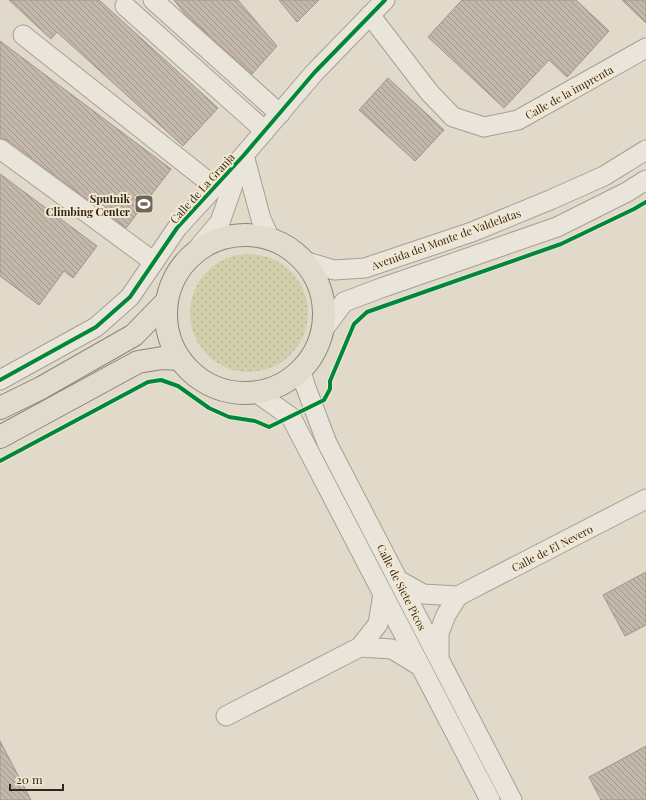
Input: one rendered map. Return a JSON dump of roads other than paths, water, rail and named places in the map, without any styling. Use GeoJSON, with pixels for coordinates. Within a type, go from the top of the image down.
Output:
{"type":"FeatureCollection","features":[{"type":"Feature","properties":{"kind":"main road"},"geometry":{"type":"LineString","coordinates":[[243,234],[270,239],[289,248],[304,261],[318,282],[324,306],[323,330],[315,352],[301,370],[281,385],[257,393],[235,393],[214,387],[194,375],[180,359],[168,331],[167,301],[176,275],[193,254],[216,240],[243,234]]}},
{"type":"Feature","properties":{"kind":"main road"},"geometry":{"type":"LineString","coordinates":[[2,406],[41,388],[134,335],[167,301]]}},
{"type":"Feature","properties":{"kind":"main road"},"geometry":{"type":"LineString","coordinates":[[0,437],[138,362],[162,358],[180,359]]}},
{"type":"Feature","properties":{"kind":"street"},"geometry":{"type":"LineString","coordinates":[[153,0],[280,114]]}},
{"type":"Feature","properties":{"kind":"street","name":"Calle de La Granja"},"geometry":{"type":"LineString","coordinates":[[0,380],[96,327],[130,296],[178,228],[280,114],[314,73],[385,0]]}},
{"type":"Feature","properties":{"kind":"street"},"geometry":{"type":"LineString","coordinates":[[125,6],[265,131]]}},
{"type":"Feature","properties":{"kind":"street","name":"Calle de la imprenta"},"geometry":{"type":"LineString","coordinates":[[370,15],[430,92],[453,117],[484,127],[518,120],[646,48]]}},
{"type":"Feature","properties":{"kind":"street"},"geometry":{"type":"LineString","coordinates":[[23,34],[215,187]]}},
{"type":"Feature","properties":{"kind":"street"},"geometry":{"type":"LineString","coordinates":[[0,149],[154,262]]}},
{"type":"Feature","properties":{"kind":"street","name":"Avenida del Monte de Valdelatas"},"geometry":{"type":"LineString","coordinates":[[304,261],[334,270],[365,268],[472,232],[550,200],[604,176],[646,150]]}},
{"type":"Feature","properties":{"kind":"street"},"geometry":{"type":"LineString","coordinates":[[244,155],[261,219],[270,239]]}},
{"type":"Feature","properties":{"kind":"street"},"geometry":{"type":"LineString","coordinates":[[193,254],[220,222],[244,155]]}},
{"type":"Feature","properties":{"kind":"street"},"geometry":{"type":"LineString","coordinates":[[323,330],[344,302],[557,227],[627,192],[646,180]]}},
{"type":"Feature","properties":{"kind":"street","name":"Calle de Siete Picos"},"geometry":{"type":"LineString","coordinates":[[301,370],[305,385],[327,443],[512,800]]}},
{"type":"Feature","properties":{"kind":"street","name":"Calle de Siete Picos"},"geometry":{"type":"LineString","coordinates":[[257,393],[291,416],[490,800]]}},
{"type":"Feature","properties":{"kind":"street","name":"Calle de El Nevero"},"geometry":{"type":"LineString","coordinates":[[458,596],[646,499]]}},
{"type":"Feature","properties":{"kind":"street"},"geometry":{"type":"LineString","coordinates":[[398,580],[423,594],[458,596],[446,615],[439,633],[439,658]]}},
{"type":"Feature","properties":{"kind":"street"},"geometry":{"type":"LineString","coordinates":[[226,716],[360,647],[378,624],[383,594]]}},
{"type":"Feature","properties":{"kind":"street"},"geometry":{"type":"LineString","coordinates":[[360,647],[392,649],[420,666]]}},
{"type":"Feature","properties":{"kind":"place","name":"Sputnik Climbing Center"},"geometry":{"type":"Point","coordinates":[144,204]}}]}
